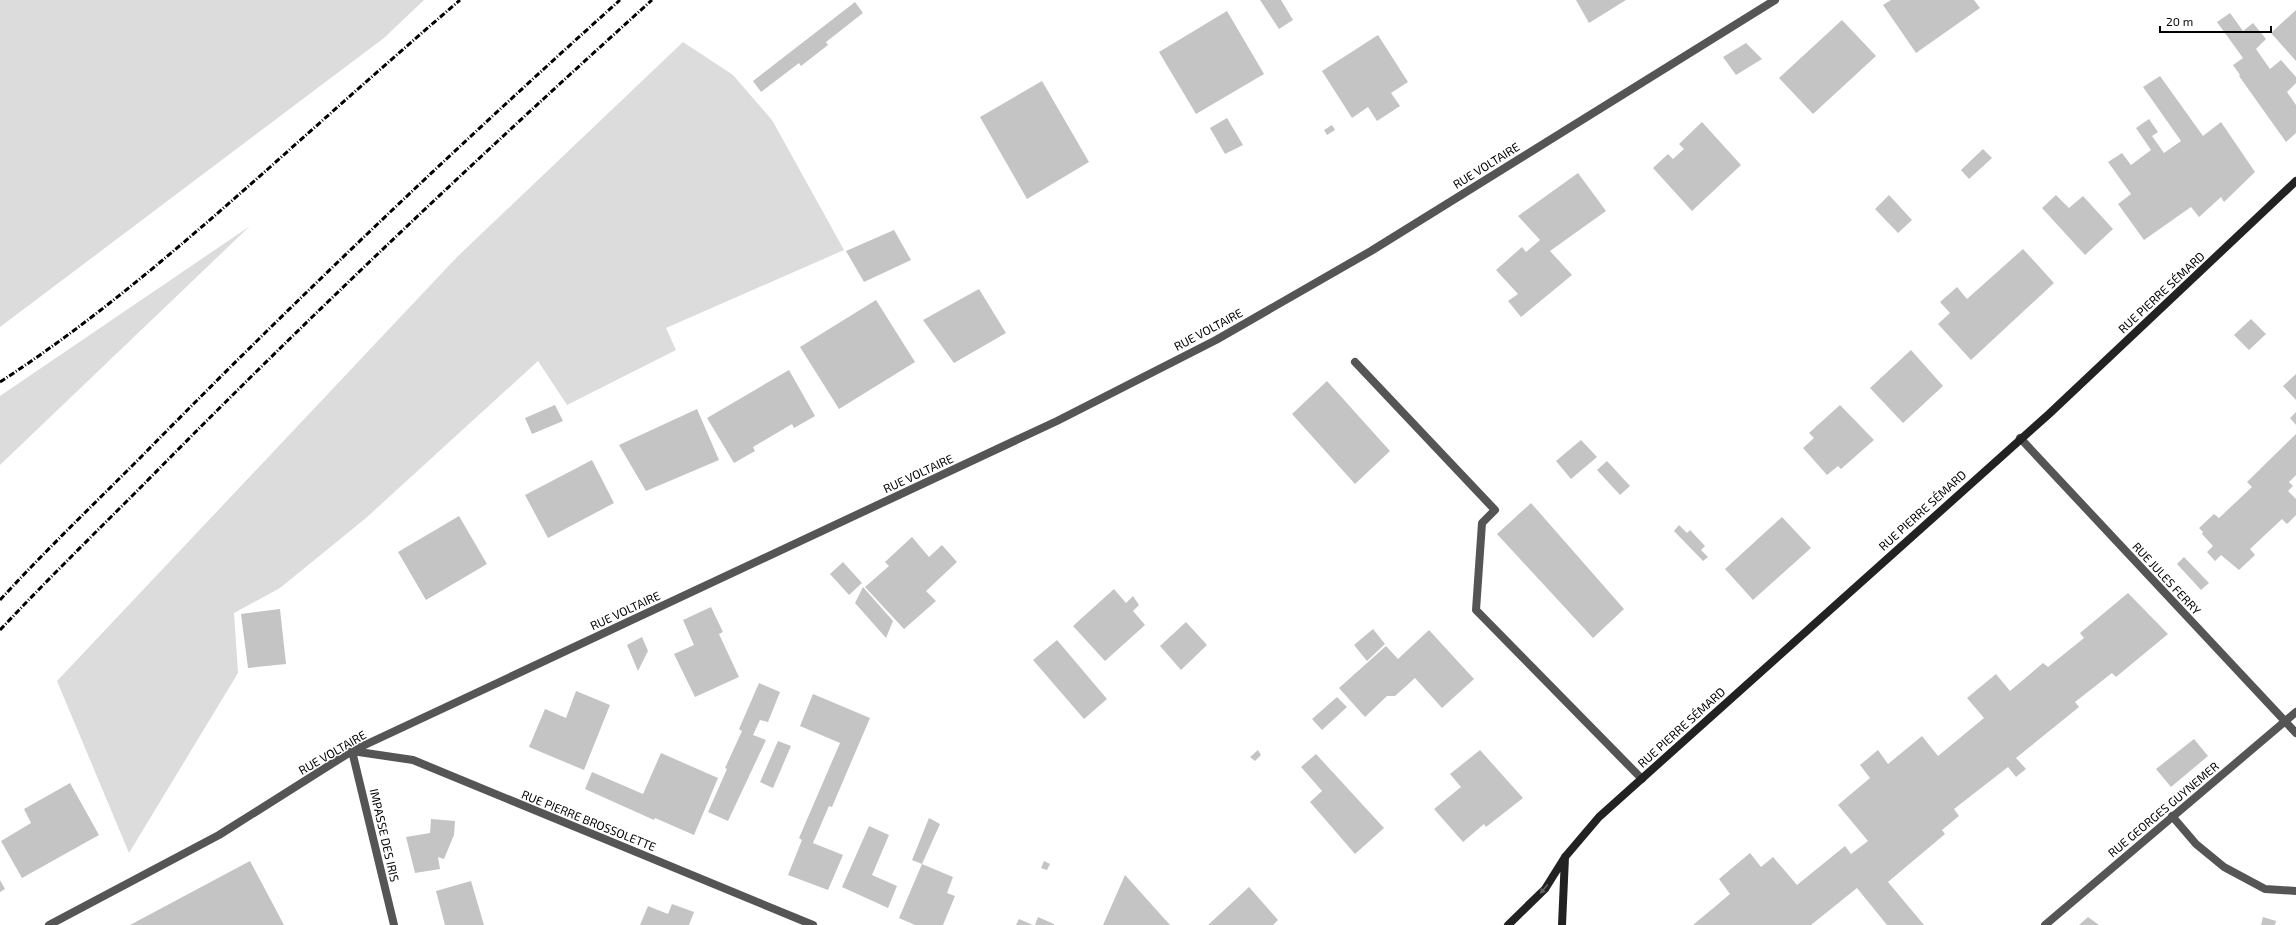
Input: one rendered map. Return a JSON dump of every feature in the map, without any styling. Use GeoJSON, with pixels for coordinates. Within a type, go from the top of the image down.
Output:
{"type":"FeatureCollection","features":[{"type":"Feature","properties":{"kind":"main road","name":"RUE PIERRE SÉMARD"},"geometry":{"type":"LineString","coordinates":[[1508,925],[1545,889],[1565,857],[1599,817],[2020,438],[2049,414],[2296,181]]}},
{"type":"Feature","properties":{"kind":"main road"},"geometry":{"type":"LineString","coordinates":[[1562,925],[1565,857]]}},
{"type":"Feature","properties":{"kind":"street","name":"RUE VOLTAIRE"},"geometry":{"type":"LineString","coordinates":[[49,925],[219,835],[352,751],[1057,421],[1216,340],[1378,247],[1775,0]]}},
{"type":"Feature","properties":{"kind":"street"},"geometry":{"type":"LineString","coordinates":[[1355,362],[1495,510],[1482,523],[1476,610],[1642,779]]}},
{"type":"Feature","properties":{"kind":"street","name":"RUE JULES FERRY"},"geometry":{"type":"LineString","coordinates":[[2020,438],[2296,733]]}},
{"type":"Feature","properties":{"kind":"street","name":"RUE GEORGES GUYNEMER"},"geometry":{"type":"LineString","coordinates":[[2045,925],[2296,712]]}},
{"type":"Feature","properties":{"kind":"street","name":"IMPASSE DES IRIS"},"geometry":{"type":"LineString","coordinates":[[352,751],[394,925]]}},
{"type":"Feature","properties":{"kind":"street","name":"RUE PIERRE BROSSOLETTE"},"geometry":{"type":"LineString","coordinates":[[352,751],[413,760],[813,925]]}},
{"type":"Feature","properties":{"kind":"street"},"geometry":{"type":"LineString","coordinates":[[2172,816],[2196,844],[2224,867],[2265,889],[2296,891]]}},
{"type":"Feature","properties":{"kind":"shaded area"},"geometry":{"type":"Polygon","coordinates":[[[0,0],[424,0],[384,38],[0,327],[0,0]]]}},
{"type":"Feature","properties":{"kind":"shaded area"},"geometry":{"type":"Polygon","coordinates":[[[683,42],[733,75],[772,120],[844,250],[666,328],[676,350],[567,405],[538,361],[366,518],[280,588],[234,613],[238,673],[129,853],[57,681],[457,257],[683,42]]]}},
{"type":"Feature","properties":{"kind":"shaded area"},"geometry":{"type":"Polygon","coordinates":[[[250,226],[0,465],[0,396],[250,226]]]}},
{"type":"Feature","properties":{"kind":"building"},"geometry":{"type":"Polygon","coordinates":[[[1260,0],[1281,0],[1293,20],[1279,29],[1260,0]]]}},
{"type":"Feature","properties":{"kind":"building"},"geometry":{"type":"Polygon","coordinates":[[[1576,0],[1626,0],[1589,23],[1576,0]]]}},
{"type":"Feature","properties":{"kind":"building"},"geometry":{"type":"Polygon","coordinates":[[[1891,0],[1974,0],[1980,8],[1916,53],[1883,5],[1891,0]]]}},
{"type":"Feature","properties":{"kind":"building"},"geometry":{"type":"Polygon","coordinates":[[[855,2],[863,13],[826,42],[828,45],[801,66],[799,63],[761,92],[753,81],[855,2]]]}},
{"type":"Feature","properties":{"kind":"building"},"geometry":{"type":"Polygon","coordinates":[[[2296,10],[2296,61],[2271,33],[2296,10]]]}},
{"type":"Feature","properties":{"kind":"building"},"geometry":{"type":"Polygon","coordinates":[[[1227,11],[1264,74],[1196,114],[1159,52],[1227,11]]]}},
{"type":"Feature","properties":{"kind":"building"},"geometry":{"type":"Polygon","coordinates":[[[2230,13],[2243,31],[2253,23],[2266,39],[2256,49],[2270,69],[2281,60],[2296,77],[2296,83],[2287,92],[2296,105],[2296,133],[2286,142],[2239,76],[2240,75],[2233,65],[2243,58],[2217,22],[2230,13]]]}},
{"type":"Feature","properties":{"kind":"building"},"geometry":{"type":"Polygon","coordinates":[[[1842,20],[1876,56],[1813,114],[1779,78],[1842,20]]]}},
{"type":"Feature","properties":{"kind":"building"},"geometry":{"type":"Polygon","coordinates":[[[1378,35],[1408,82],[1391,93],[1400,106],[1377,121],[1368,107],[1352,118],[1322,71],[1378,35]]]}},
{"type":"Feature","properties":{"kind":"building"},"geometry":{"type":"Polygon","coordinates":[[[1746,43],[1762,59],[1736,75],[1723,57],[1746,43]]]}},
{"type":"Feature","properties":{"kind":"building"},"geometry":{"type":"Polygon","coordinates":[[[2160,76],[2203,136],[2221,122],[2255,172],[2224,202],[2221,197],[2199,217],[2191,207],[2144,240],[2118,204],[2131,194],[2108,162],[2122,153],[2131,165],[2151,150],[2136,128],[2149,119],[2158,132],[2152,136],[2164,153],[2181,141],[2143,87],[2160,76]]]}},
{"type":"Feature","properties":{"kind":"building"},"geometry":{"type":"Polygon","coordinates":[[[1042,81],[1089,162],[1027,199],[980,117],[1042,81]]]}},
{"type":"Feature","properties":{"kind":"building"},"geometry":{"type":"Polygon","coordinates":[[[1227,118],[1243,145],[1225,154],[1210,128],[1227,118]]]}},
{"type":"Feature","properties":{"kind":"building"},"geometry":{"type":"Polygon","coordinates":[[[1702,122],[1741,165],[1692,211],[1653,168],[1668,154],[1673,159],[1684,149],[1679,144],[1702,122]]]}},
{"type":"Feature","properties":{"kind":"building"},"geometry":{"type":"Polygon","coordinates":[[[1332,125],[1335,130],[1327,135],[1324,130],[1332,125]]]}},
{"type":"Feature","properties":{"kind":"building"},"geometry":{"type":"Polygon","coordinates":[[[1983,149],[1992,158],[1969,179],[1961,170],[1983,149]]]}},
{"type":"Feature","properties":{"kind":"building"},"geometry":{"type":"Polygon","coordinates":[[[1578,173],[1606,211],[1550,251],[1572,275],[1521,317],[1508,301],[1518,294],[1496,270],[1522,247],[1526,252],[1540,240],[1518,216],[1578,173]]]}},
{"type":"Feature","properties":{"kind":"building"},"geometry":{"type":"Polygon","coordinates":[[[1889,195],[1912,220],[1898,233],[1875,209],[1889,195]]]}},
{"type":"Feature","properties":{"kind":"building"},"geometry":{"type":"Polygon","coordinates":[[[2056,195],[2069,208],[2083,196],[2113,229],[2085,255],[2042,208],[2056,195]]]}},
{"type":"Feature","properties":{"kind":"building"},"geometry":{"type":"Polygon","coordinates":[[[894,230],[911,260],[864,282],[846,251],[894,230]]]}},
{"type":"Feature","properties":{"kind":"building"},"geometry":{"type":"Polygon","coordinates":[[[2023,249],[2054,283],[1971,360],[1938,324],[1950,313],[1940,302],[1957,287],[1967,299],[2023,249]]]}},
{"type":"Feature","properties":{"kind":"building"},"geometry":{"type":"Polygon","coordinates":[[[979,289],[1006,333],[954,363],[923,320],[979,289]]]}},
{"type":"Feature","properties":{"kind":"building"},"geometry":{"type":"Polygon","coordinates":[[[876,300],[915,362],[839,409],[800,347],[876,300]]]}},
{"type":"Feature","properties":{"kind":"building"},"geometry":{"type":"Polygon","coordinates":[[[2251,319],[2266,334],[2249,350],[2234,335],[2251,319]]]}},
{"type":"Feature","properties":{"kind":"building"},"geometry":{"type":"Polygon","coordinates":[[[1911,350],[1943,386],[1903,423],[1870,388],[1911,350]]]}},
{"type":"Feature","properties":{"kind":"building"},"geometry":{"type":"Polygon","coordinates":[[[789,370],[815,416],[794,428],[792,424],[753,447],[755,451],[734,463],[707,418],[789,370]]]}},
{"type":"Feature","properties":{"kind":"building"},"geometry":{"type":"Polygon","coordinates":[[[2296,374],[2296,400],[2283,386],[2296,374]]]}},
{"type":"Feature","properties":{"kind":"building"},"geometry":{"type":"Polygon","coordinates":[[[1327,381],[1390,451],[1355,484],[1292,414],[1327,381]]]}},
{"type":"Feature","properties":{"kind":"building"},"geometry":{"type":"Polygon","coordinates":[[[555,405],[563,421],[532,434],[525,418],[555,405]]]}},
{"type":"Feature","properties":{"kind":"building"},"geometry":{"type":"Polygon","coordinates":[[[1840,405],[1874,440],[1841,469],[1838,466],[1827,475],[1803,448],[1814,438],[1809,433],[1840,405]]]}},
{"type":"Feature","properties":{"kind":"building"},"geometry":{"type":"Polygon","coordinates":[[[697,409],[719,460],[646,491],[619,445],[697,409]]]}},
{"type":"Feature","properties":{"kind":"building"},"geometry":{"type":"Polygon","coordinates":[[[2296,412],[2296,425],[2290,418],[2296,412]]]}},
{"type":"Feature","properties":{"kind":"building"},"geometry":{"type":"Polygon","coordinates":[[[2296,434],[2296,475],[2289,482],[2293,486],[2288,491],[2296,499],[2296,515],[2287,524],[2282,519],[2250,549],[2255,555],[2239,570],[2221,555],[2215,561],[2207,552],[2213,546],[2202,534],[2203,532],[2199,528],[2214,514],[2219,518],[2252,487],[2247,482],[2296,434]]]}},
{"type":"Feature","properties":{"kind":"building"},"geometry":{"type":"Polygon","coordinates":[[[1581,440],[1597,457],[1571,479],[1556,461],[1581,440]]]}},
{"type":"Feature","properties":{"kind":"building"},"geometry":{"type":"Polygon","coordinates":[[[592,460],[614,503],[548,538],[525,495],[592,460]]]}},
{"type":"Feature","properties":{"kind":"building"},"geometry":{"type":"Polygon","coordinates":[[[1607,461],[1630,486],[1620,495],[1597,470],[1607,461]]]}},
{"type":"Feature","properties":{"kind":"building"},"geometry":{"type":"Polygon","coordinates":[[[1531,503],[1624,609],[1593,638],[1497,534],[1531,503]]]}},
{"type":"Feature","properties":{"kind":"building"},"geometry":{"type":"Polygon","coordinates":[[[459,516],[487,564],[426,600],[398,552],[459,516]]]}},
{"type":"Feature","properties":{"kind":"building"},"geometry":{"type":"Polygon","coordinates":[[[1782,517],[1811,548],[1753,600],[1725,569],[1782,517]]]}},
{"type":"Feature","properties":{"kind":"building"},"geometry":{"type":"Polygon","coordinates":[[[1679,525],[1687,533],[1690,530],[1705,546],[1701,550],[1708,557],[1703,561],[1674,531],[1679,525]]]}},
{"type":"Feature","properties":{"kind":"building"},"geometry":{"type":"Polygon","coordinates":[[[912,537],[929,557],[942,545],[957,562],[926,591],[936,601],[904,629],[865,587],[889,566],[885,562],[912,537]]]}},
{"type":"Feature","properties":{"kind":"building"},"geometry":{"type":"Polygon","coordinates":[[[2184,557],[2209,583],[2201,590],[2177,564],[2184,557]]]}},
{"type":"Feature","properties":{"kind":"building"},"geometry":{"type":"Polygon","coordinates":[[[843,562],[862,583],[849,595],[830,574],[843,562]]]}},
{"type":"Feature","properties":{"kind":"building"},"geometry":{"type":"Polygon","coordinates":[[[863,587],[893,621],[886,638],[855,603],[863,587]]]}},
{"type":"Feature","properties":{"kind":"building"},"geometry":{"type":"Polygon","coordinates":[[[1114,589],[1126,603],[1133,596],[1139,605],[1133,611],[1145,625],[1105,661],[1073,626],[1114,589]]]}},
{"type":"Feature","properties":{"kind":"building"},"geometry":{"type":"Polygon","coordinates":[[[2128,593],[2168,634],[2116,677],[2112,673],[2075,702],[2079,707],[2016,758],[2026,769],[2016,777],[2008,767],[1954,809],[1959,816],[1942,830],[1945,834],[1888,882],[1924,925],[1887,925],[1857,888],[1811,925],[1693,925],[1730,894],[1719,879],[1750,853],[1761,867],[1773,857],[1797,885],[1845,846],[1851,854],[1868,841],[1838,805],[1870,778],[1860,765],[1878,750],[1888,764],[1922,736],[1938,756],[1984,718],[1967,698],[1996,674],[2010,691],[2043,663],[2048,667],[2084,638],[2080,633],[2128,593]]]}},
{"type":"Feature","properties":{"kind":"building"},"geometry":{"type":"Polygon","coordinates":[[[711,607],[723,632],[719,634],[739,677],[695,697],[674,654],[694,645],[683,620],[711,607]]]}},
{"type":"Feature","properties":{"kind":"building"},"geometry":{"type":"Polygon","coordinates":[[[280,609],[286,664],[248,668],[241,614],[280,609]]]}},
{"type":"Feature","properties":{"kind":"building"},"geometry":{"type":"Polygon","coordinates":[[[1186,622],[1207,645],[1181,670],[1160,646],[1186,622]]]}},
{"type":"Feature","properties":{"kind":"building"},"geometry":{"type":"Polygon","coordinates":[[[1373,629],[1385,644],[1367,661],[1354,645],[1373,629]]]}},
{"type":"Feature","properties":{"kind":"building"},"geometry":{"type":"Polygon","coordinates":[[[1429,630],[1474,679],[1442,708],[1415,678],[1395,696],[1387,696],[1365,717],[1339,688],[1386,646],[1398,659],[1429,630]]]}},
{"type":"Feature","properties":{"kind":"building"},"geometry":{"type":"Polygon","coordinates":[[[642,637],[648,651],[638,671],[627,645],[642,637]]]}},
{"type":"Feature","properties":{"kind":"building"},"geometry":{"type":"Polygon","coordinates":[[[1057,640],[1107,699],[1084,719],[1033,660],[1057,640]]]}},
{"type":"Feature","properties":{"kind":"building"},"geometry":{"type":"Polygon","coordinates":[[[759,683],[780,692],[768,722],[760,720],[753,735],[766,740],[728,821],[708,812],[727,769],[725,768],[742,731],[739,729],[759,683]]]}},
{"type":"Feature","properties":{"kind":"building"},"geometry":{"type":"Polygon","coordinates":[[[576,691],[610,705],[584,770],[529,747],[545,709],[566,718],[576,691]]]}},
{"type":"Feature","properties":{"kind":"building"},"geometry":{"type":"Polygon","coordinates":[[[813,694],[870,718],[832,807],[829,806],[813,843],[843,855],[828,890],[788,875],[802,840],[799,838],[840,743],[800,726],[813,694]]]}},
{"type":"Feature","properties":{"kind":"building"},"geometry":{"type":"Polygon","coordinates":[[[1337,697],[1347,707],[1322,730],[1312,719],[1337,697]]]}},
{"type":"Feature","properties":{"kind":"building"},"geometry":{"type":"Polygon","coordinates":[[[2194,739],[2208,756],[2171,787],[2156,769],[2194,739]]]}},
{"type":"Feature","properties":{"kind":"building"},"geometry":{"type":"Polygon","coordinates":[[[778,741],[791,746],[773,788],[760,782],[778,741]]]}},
{"type":"Feature","properties":{"kind":"building"},"geometry":{"type":"Polygon","coordinates":[[[1258,750],[1261,755],[1255,761],[1250,757],[1258,750]]]}},
{"type":"Feature","properties":{"kind":"building"},"geometry":{"type":"Polygon","coordinates":[[[1480,750],[1523,798],[1486,827],[1484,824],[1463,842],[1434,809],[1461,787],[1450,774],[1480,750]]]}},
{"type":"Feature","properties":{"kind":"building"},"geometry":{"type":"Polygon","coordinates":[[[661,753],[718,778],[694,835],[655,818],[654,820],[585,789],[592,772],[643,794],[661,753]]]}},
{"type":"Feature","properties":{"kind":"building"},"geometry":{"type":"Polygon","coordinates":[[[1316,754],[1384,828],[1355,854],[1310,802],[1322,791],[1301,767],[1316,754]]]}},
{"type":"Feature","properties":{"kind":"building"},"geometry":{"type":"Polygon","coordinates":[[[70,783],[99,835],[22,878],[1,841],[31,823],[24,809],[70,783]]]}},
{"type":"Feature","properties":{"kind":"building"},"geometry":{"type":"Polygon","coordinates":[[[929,818],[940,824],[922,864],[912,860],[929,818]]]}},
{"type":"Feature","properties":{"kind":"building"},"geometry":{"type":"Polygon","coordinates":[[[431,819],[455,821],[454,835],[444,859],[438,857],[440,869],[415,873],[406,837],[430,833],[431,819]]]}},
{"type":"Feature","properties":{"kind":"building"},"geometry":{"type":"Polygon","coordinates":[[[869,826],[889,835],[872,875],[897,886],[888,908],[842,887],[869,826]]]}},
{"type":"Feature","properties":{"kind":"building"},"geometry":{"type":"Polygon","coordinates":[[[250,861],[284,925],[130,925],[250,861]]]}},
{"type":"Feature","properties":{"kind":"building"},"geometry":{"type":"Polygon","coordinates":[[[1044,861],[1050,864],[1047,870],[1041,868],[1044,861]]]}},
{"type":"Feature","properties":{"kind":"building"},"geometry":{"type":"Polygon","coordinates":[[[922,864],[953,877],[947,893],[955,896],[943,925],[915,925],[899,918],[922,864]]]}},
{"type":"Feature","properties":{"kind":"building"},"geometry":{"type":"Polygon","coordinates":[[[1125,875],[1135,886],[1170,925],[1103,925],[1125,875]]]}},
{"type":"Feature","properties":{"kind":"building"},"geometry":{"type":"Polygon","coordinates":[[[0,880],[5,889],[0,892],[0,880]]]}},
{"type":"Feature","properties":{"kind":"building"},"geometry":{"type":"Polygon","coordinates":[[[471,881],[484,925],[445,925],[436,891],[471,881]]]}},
{"type":"Feature","properties":{"kind":"building"},"geometry":{"type":"Polygon","coordinates":[[[1249,887],[1278,920],[1273,925],[1208,925],[1249,887]]]}},
{"type":"Feature","properties":{"kind":"building"},"geometry":{"type":"Polygon","coordinates":[[[672,904],[694,912],[689,925],[640,925],[648,906],[668,914],[672,904]]]}},
{"type":"Feature","properties":{"kind":"building"},"geometry":{"type":"Polygon","coordinates":[[[1038,917],[1054,924],[1054,925],[1035,925],[1038,917]]]}},
{"type":"Feature","properties":{"kind":"building"},"geometry":{"type":"Polygon","coordinates":[[[2088,917],[2099,925],[2079,925],[2088,917]]]}},
{"type":"Feature","properties":{"kind":"building"},"geometry":{"type":"Polygon","coordinates":[[[2263,917],[2276,921],[2275,925],[2261,925],[2263,917]]]}},
{"type":"Feature","properties":{"kind":"building"},"geometry":{"type":"Polygon","coordinates":[[[1019,919],[1033,925],[1016,925],[1019,919]]]}},
{"type":"Feature","properties":{"kind":"railway"},"geometry":{"type":"LineString","coordinates":[[0,382],[71,333],[139,280],[460,0]]}},
{"type":"Feature","properties":{"kind":"railway"},"geometry":{"type":"LineString","coordinates":[[0,600],[69,528],[316,283],[436,168],[620,0]]}},
{"type":"Feature","properties":{"kind":"railway"},"geometry":{"type":"LineString","coordinates":[[0,630],[268,360],[394,238],[522,118],[652,0]]}}]}
